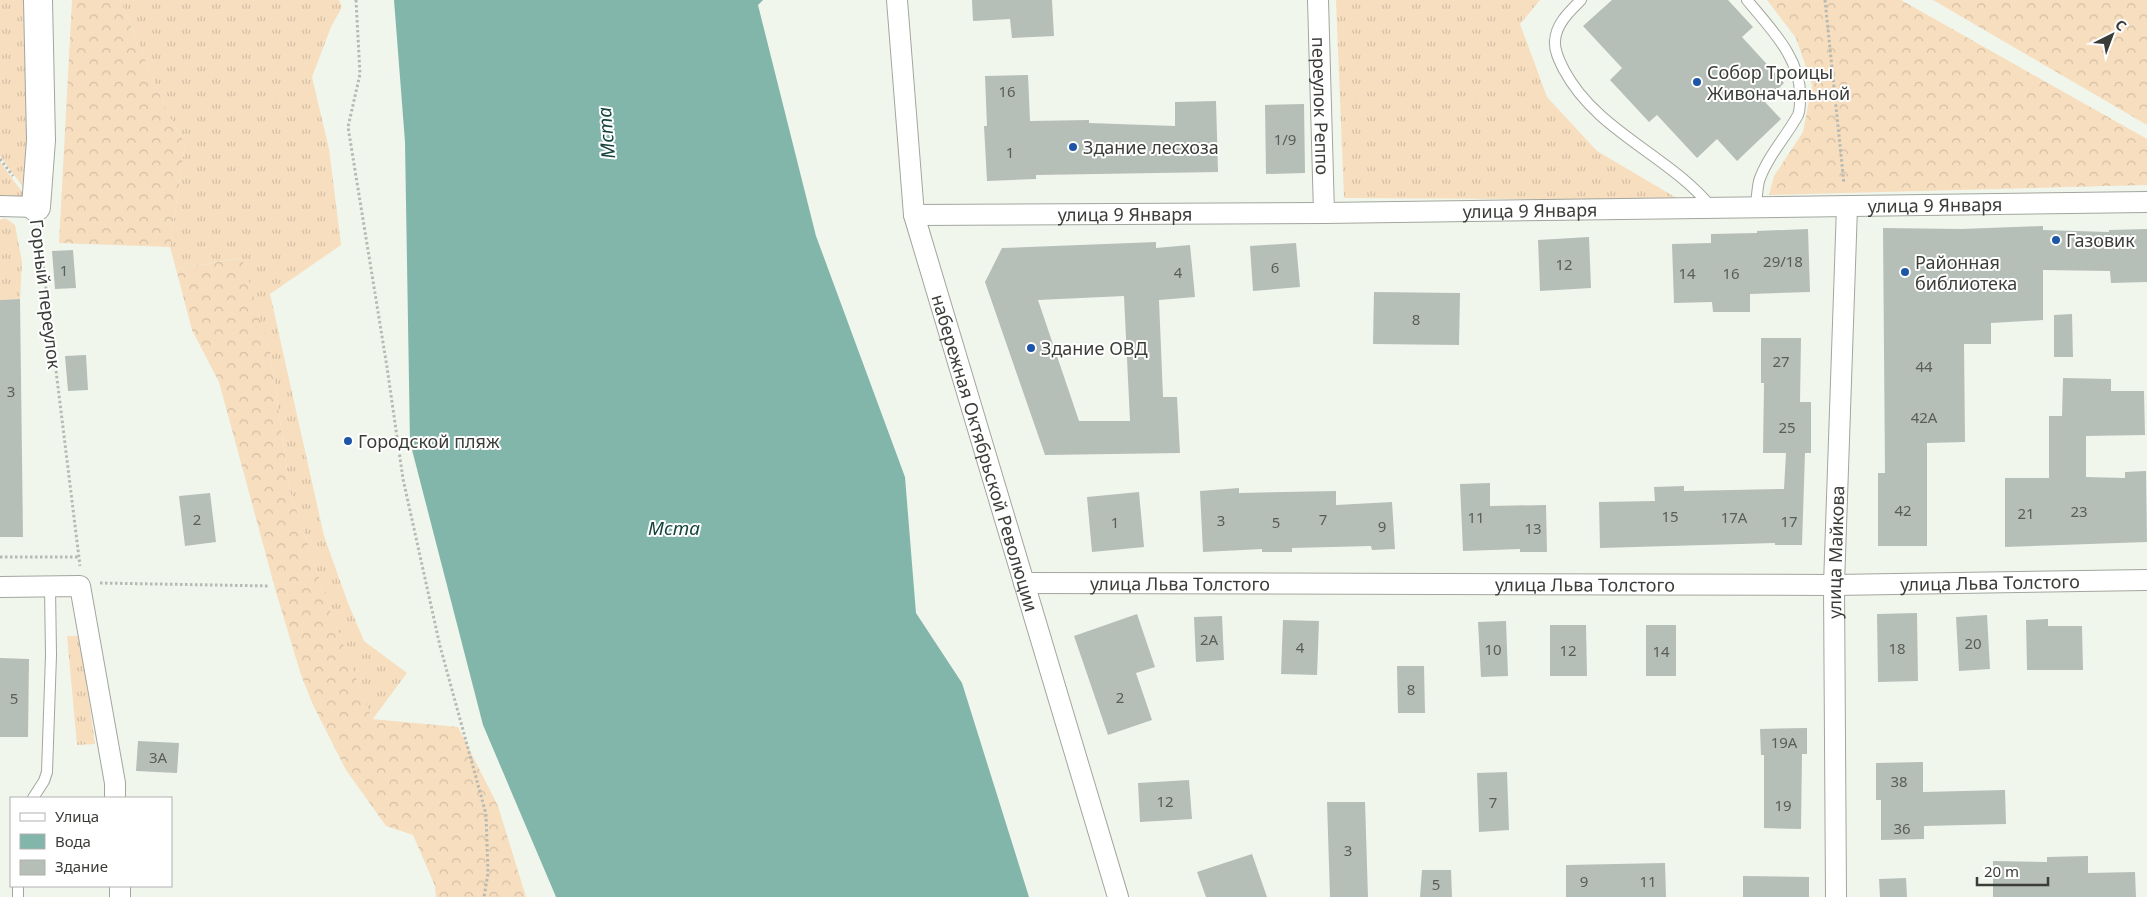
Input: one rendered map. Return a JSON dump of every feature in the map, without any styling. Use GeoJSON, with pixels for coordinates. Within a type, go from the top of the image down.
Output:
{"type":"FeatureCollection","features":[{"type":"Feature","properties":{"kind":"street","name":"Горный переулок"},"geometry":{"type":"LineString","coordinates":[[36,207],[41,140],[38,0]]}},
{"type":"Feature","properties":{"kind":"street","name":"набережная Октябрьской Революции"},"geometry":{"type":"LineString","coordinates":[[897,0],[914,215],[1118,897]]}},
{"type":"Feature","properties":{"kind":"street","name":"переулок Реппо"},"geometry":{"type":"LineString","coordinates":[[1318,0],[1324,213]]}},
{"type":"Feature","properties":{"kind":"street","name":"улица 9 Января"},"geometry":{"type":"LineString","coordinates":[[914,215],[1324,213],[2147,202]]}},
{"type":"Feature","properties":{"kind":"street"},"geometry":{"type":"LineString","coordinates":[[0,206],[36,207]]}},
{"type":"Feature","properties":{"kind":"street","name":"улица Майкова"},"geometry":{"type":"LineString","coordinates":[[1836,897],[1834,585],[1847,207]]}},
{"type":"Feature","properties":{"kind":"street","name":"улица Льва Толстого"},"geometry":{"type":"LineString","coordinates":[[1024,583],[1834,585],[2147,580]]}},
{"type":"Feature","properties":{"kind":"street"},"geometry":{"type":"LineString","coordinates":[[0,587],[50,587],[81,584],[116,797]]}},
{"type":"Feature","properties":{"kind":"lane"},"geometry":{"type":"LineString","coordinates":[[1581,0],[1560,24],[1555,41],[1558,59],[1570,81],[1593,110],[1694,189],[1713,208]]}},
{"type":"Feature","properties":{"kind":"lane"},"geometry":{"type":"LineString","coordinates":[[1747,0],[1778,37],[1790,58],[1799,79],[1801,96],[1799,112],[1769,159],[1759,182],[1755,208]]}},
{"type":"Feature","properties":{"kind":"lane"},"geometry":{"type":"LineString","coordinates":[[34,797],[44,781],[47,772],[51,655],[50,587]]}},
{"type":"Feature","properties":{"kind":"path"},"geometry":{"type":"LineString","coordinates":[[356,0],[360,74],[348,127],[403,479],[440,646],[486,814],[488,873],[484,897]]}},
{"type":"Feature","properties":{"kind":"path"},"geometry":{"type":"LineString","coordinates":[[1825,0],[1847,207]]}},
{"type":"Feature","properties":{"kind":"path","name":"Горный переулок"},"geometry":{"type":"LineString","coordinates":[[36,207],[81,584]]}},
{"type":"Feature","properties":{"kind":"path"},"geometry":{"type":"LineString","coordinates":[[0,556],[79,557]]}},
{"type":"Feature","properties":{"kind":"path"},"geometry":{"type":"LineString","coordinates":[[81,584],[270,586]]}},
{"type":"Feature","properties":{"kind":"green space"},"geometry":{"type":"Polygon","coordinates":[[[0,0],[34,0],[34,202],[0,156],[0,0]]]}},
{"type":"Feature","properties":{"kind":"green space"},"geometry":{"type":"Polygon","coordinates":[[[72,0],[120,0],[167,112],[185,144],[170,247],[59,243],[72,0]]]}},
{"type":"Feature","properties":{"kind":"green space"},"geometry":{"type":"Polygon","coordinates":[[[120,0],[339,0],[342,7],[331,27],[312,77],[329,149],[341,245],[270,294],[324,536],[348,603],[364,641],[407,673],[372,720],[330,610],[290,491],[270,350],[241,258],[176,269],[170,247],[185,144],[167,112],[120,0]]]}},
{"type":"Feature","properties":{"kind":"green space"},"geometry":{"type":"Polygon","coordinates":[[[1336,0],[1540,0],[1520,24],[1547,97],[1597,151],[1680,200],[1344,198],[1336,0]]]}},
{"type":"Feature","properties":{"kind":"green space"},"geometry":{"type":"Polygon","coordinates":[[[1767,0],[1901,0],[2147,139],[2147,185],[1769,195],[1774,176],[1803,132],[1812,85],[1796,38],[1767,0]]]}},
{"type":"Feature","properties":{"kind":"green space"},"geometry":{"type":"Polygon","coordinates":[[[1933,0],[2147,0],[2147,125],[1933,0]]]}},
{"type":"Feature","properties":{"kind":"green space"},"geometry":{"type":"Polygon","coordinates":[[[0,162],[31,204],[0,204],[0,162]]]}},
{"type":"Feature","properties":{"kind":"green space"},"geometry":{"type":"Polygon","coordinates":[[[5,218],[15,225],[22,262],[20,299],[0,300],[0,220],[5,218]]]}},
{"type":"Feature","properties":{"kind":"green space"},"geometry":{"type":"Polygon","coordinates":[[[242,258],[270,350],[290,491],[330,610],[372,719],[458,727],[498,806],[526,897],[436,897],[435,886],[413,835],[386,826],[346,770],[313,705],[301,675],[276,592],[219,382],[192,330],[176,269],[242,258]]]}},
{"type":"Feature","properties":{"kind":"green space"},"geometry":{"type":"Polygon","coordinates":[[[67,636],[80,636],[95,744],[77,745],[67,636]]]}},
{"type":"Feature","properties":{"kind":"water","name":"Мста"},"geometry":{"type":"Polygon","coordinates":[[[394,0],[763,0],[758,5],[816,236],[905,477],[916,613],[962,683],[1029,897],[556,897],[483,725],[410,442],[405,142],[394,0]]]}},
{"type":"Feature","properties":{"kind":"building"},"geometry":{"type":"Polygon","coordinates":[[[972,0],[1052,0],[1054,36],[1012,38],[1010,19],[973,21],[972,0]]]}},
{"type":"Feature","properties":{"kind":"building","name":"Собор Троицы Живоначальной"},"geometry":{"type":"Polygon","coordinates":[[[1612,0],[1728,0],[1753,27],[1742,37],[1784,83],[1765,102],[1781,119],[1737,161],[1717,139],[1697,158],[1657,115],[1649,122],[1610,80],[1622,68],[1583,26],[1612,0]]]}},
{"type":"Feature","properties":{"kind":"building"},"geometry":{"type":"Polygon","coordinates":[[[1028,75],[1030,121],[1089,120],[1089,123],[1175,126],[1175,102],[1216,101],[1218,172],[1036,175],[1036,179],[987,181],[984,126],[987,126],[985,76],[1028,75]]]}},
{"type":"Feature","properties":{"kind":"building"},"geometry":{"type":"Polygon","coordinates":[[[1304,104],[1305,173],[1266,174],[1265,105],[1304,104]]]}},
{"type":"Feature","properties":{"kind":"building"},"geometry":{"type":"Polygon","coordinates":[[[2043,226],[2043,230],[2109,232],[2109,230],[2147,229],[2147,282],[2111,283],[2110,271],[2043,270],[2043,320],[1991,323],[1991,344],[1964,344],[1965,442],[1927,443],[1927,546],[1878,546],[1878,473],[1885,473],[1883,228],[1961,229],[2043,226]]]}},
{"type":"Feature","properties":{"kind":"building"},"geometry":{"type":"Polygon","coordinates":[[[1808,229],[1810,292],[1750,294],[1750,312],[1713,312],[1712,302],[1674,303],[1672,244],[1711,243],[1711,234],[1808,229]]]}},
{"type":"Feature","properties":{"kind":"building"},"geometry":{"type":"Polygon","coordinates":[[[1589,237],[1591,288],[1540,291],[1538,240],[1589,237]]]}},
{"type":"Feature","properties":{"kind":"building","name":"Здание ОВД"},"geometry":{"type":"Polygon","coordinates":[[[1156,242],[1156,248],[1190,245],[1195,297],[1159,300],[1163,397],[1177,397],[1180,453],[1045,455],[985,282],[1002,248],[1156,242]],[[1124,296],[1038,300],[1079,421],[1130,421],[1124,296]]]}},
{"type":"Feature","properties":{"kind":"building"},"geometry":{"type":"Polygon","coordinates":[[[1296,243],[1300,287],[1253,291],[1250,246],[1296,243]]]}},
{"type":"Feature","properties":{"kind":"building"},"geometry":{"type":"Polygon","coordinates":[[[73,250],[76,288],[55,289],[52,251],[73,250]]]}},
{"type":"Feature","properties":{"kind":"building"},"geometry":{"type":"Polygon","coordinates":[[[1374,292],[1460,293],[1459,345],[1373,344],[1374,292]]]}},
{"type":"Feature","properties":{"kind":"building"},"geometry":{"type":"Polygon","coordinates":[[[20,299],[23,537],[0,537],[0,300],[20,299]]]}},
{"type":"Feature","properties":{"kind":"building"},"geometry":{"type":"Polygon","coordinates":[[[2072,314],[2073,357],[2054,357],[2054,315],[2072,314]]]}},
{"type":"Feature","properties":{"kind":"building"},"geometry":{"type":"Polygon","coordinates":[[[1761,338],[1801,338],[1800,402],[1811,402],[1811,453],[1805,453],[1802,545],[1775,545],[1775,543],[1600,548],[1599,502],[1655,501],[1654,487],[1684,486],[1684,491],[1784,489],[1786,453],[1763,453],[1764,383],[1761,383],[1761,338]]]}},
{"type":"Feature","properties":{"kind":"building"},"geometry":{"type":"Polygon","coordinates":[[[86,355],[88,390],[68,391],[65,356],[86,355]]]}},
{"type":"Feature","properties":{"kind":"building"},"geometry":{"type":"Polygon","coordinates":[[[2063,378],[2111,379],[2111,391],[2144,391],[2145,435],[2086,436],[2086,477],[2125,478],[2125,472],[2146,471],[2147,542],[2005,547],[2005,478],[2049,478],[2049,416],[2062,416],[2063,378]]]}},
{"type":"Feature","properties":{"kind":"building"},"geometry":{"type":"Polygon","coordinates":[[[1490,483],[1490,506],[1546,505],[1547,552],[1520,552],[1520,549],[1463,551],[1460,484],[1490,483]]]}},
{"type":"Feature","properties":{"kind":"building"},"geometry":{"type":"Polygon","coordinates":[[[1239,488],[1239,493],[1336,491],[1336,505],[1392,502],[1395,549],[1372,550],[1371,546],[1292,548],[1292,552],[1262,552],[1262,549],[1203,552],[1200,491],[1239,488]]]}},
{"type":"Feature","properties":{"kind":"building"},"geometry":{"type":"Polygon","coordinates":[[[1139,492],[1144,547],[1092,552],[1087,497],[1139,492]]]}},
{"type":"Feature","properties":{"kind":"building"},"geometry":{"type":"Polygon","coordinates":[[[210,493],[216,542],[185,546],[179,496],[210,493]]]}},
{"type":"Feature","properties":{"kind":"building"},"geometry":{"type":"Polygon","coordinates":[[[1917,613],[1918,681],[1878,682],[1877,614],[1917,613]]]}},
{"type":"Feature","properties":{"kind":"building"},"geometry":{"type":"Polygon","coordinates":[[[1137,614],[1155,667],[1136,673],[1152,720],[1108,735],[1074,636],[1137,614]]]}},
{"type":"Feature","properties":{"kind":"building"},"geometry":{"type":"Polygon","coordinates":[[[1987,615],[1990,669],[1959,671],[1956,617],[1987,615]]]}},
{"type":"Feature","properties":{"kind":"building"},"geometry":{"type":"Polygon","coordinates":[[[1222,616],[1224,660],[1196,662],[1194,617],[1222,616]]]}},
{"type":"Feature","properties":{"kind":"building"},"geometry":{"type":"Polygon","coordinates":[[[2048,619],[2048,626],[2082,626],[2083,670],[2027,670],[2026,620],[2048,619]]]}},
{"type":"Feature","properties":{"kind":"building"},"geometry":{"type":"Polygon","coordinates":[[[1283,620],[1319,621],[1317,675],[1281,674],[1283,620]]]}},
{"type":"Feature","properties":{"kind":"building"},"geometry":{"type":"Polygon","coordinates":[[[1506,621],[1508,676],[1481,677],[1478,622],[1506,621]]]}},
{"type":"Feature","properties":{"kind":"building"},"geometry":{"type":"Polygon","coordinates":[[[1550,625],[1586,625],[1587,676],[1550,676],[1550,625]]]}},
{"type":"Feature","properties":{"kind":"building"},"geometry":{"type":"Polygon","coordinates":[[[1646,625],[1676,625],[1676,676],[1646,676],[1646,625]]]}},
{"type":"Feature","properties":{"kind":"building"},"geometry":{"type":"Polygon","coordinates":[[[0,658],[29,659],[28,737],[0,737],[0,658]]]}},
{"type":"Feature","properties":{"kind":"building"},"geometry":{"type":"Polygon","coordinates":[[[1397,666],[1424,666],[1425,713],[1398,713],[1397,666]]]}},
{"type":"Feature","properties":{"kind":"building"},"geometry":{"type":"Polygon","coordinates":[[[1807,728],[1807,754],[1802,754],[1801,829],[1764,828],[1764,755],[1761,755],[1760,729],[1807,728]]]}},
{"type":"Feature","properties":{"kind":"building"},"geometry":{"type":"Polygon","coordinates":[[[138,741],[179,743],[177,773],[136,771],[138,741]]]}},
{"type":"Feature","properties":{"kind":"building"},"geometry":{"type":"Polygon","coordinates":[[[1923,762],[1923,792],[2005,790],[2006,824],[1924,826],[1924,839],[1881,840],[1881,800],[1876,800],[1876,763],[1923,762]]]}},
{"type":"Feature","properties":{"kind":"building"},"geometry":{"type":"Polygon","coordinates":[[[1507,772],[1509,830],[1479,832],[1477,773],[1507,772]]]}},
{"type":"Feature","properties":{"kind":"building"},"geometry":{"type":"Polygon","coordinates":[[[1189,780],[1192,819],[1140,822],[1138,783],[1189,780]]]}},
{"type":"Feature","properties":{"kind":"building"},"geometry":{"type":"Polygon","coordinates":[[[1327,802],[1365,802],[1368,897],[1330,897],[1327,802]]]}},
{"type":"Feature","properties":{"kind":"building"},"geometry":{"type":"Polygon","coordinates":[[[1252,854],[1267,897],[1206,897],[1197,872],[1252,854]]]}},
{"type":"Feature","properties":{"kind":"building"},"geometry":{"type":"Polygon","coordinates":[[[2088,856],[2088,873],[2135,872],[2136,897],[1993,897],[1993,861],[2047,862],[2047,857],[2088,856]]]}},
{"type":"Feature","properties":{"kind":"building"},"geometry":{"type":"Polygon","coordinates":[[[1665,863],[1666,897],[1566,897],[1566,865],[1665,863]]]}},
{"type":"Feature","properties":{"kind":"building"},"geometry":{"type":"Polygon","coordinates":[[[1422,870],[1451,870],[1452,897],[1420,897],[1422,870]]]}},
{"type":"Feature","properties":{"kind":"building"},"geometry":{"type":"Polygon","coordinates":[[[1743,876],[1809,877],[1809,897],[1743,897],[1743,876]]]}},
{"type":"Feature","properties":{"kind":"building"},"geometry":{"type":"Polygon","coordinates":[[[1906,878],[1907,897],[1880,897],[1879,879],[1906,878]]]}},
{"type":"Feature","properties":{"kind":"place","name":"Собор Троицы Живоначальной"},"geometry":{"type":"Point","coordinates":[1697,82]}},
{"type":"Feature","properties":{"kind":"place","name":"Здание лесхоза"},"geometry":{"type":"Point","coordinates":[1073,147]}},
{"type":"Feature","properties":{"kind":"place","name":"Газовик"},"geometry":{"type":"Point","coordinates":[2056,240]}},
{"type":"Feature","properties":{"kind":"place","name":"Районная библиотека"},"geometry":{"type":"Point","coordinates":[1905,272]}},
{"type":"Feature","properties":{"kind":"place","name":"Здание ОВД"},"geometry":{"type":"Point","coordinates":[1031,348]}},
{"type":"Feature","properties":{"kind":"place","name":"Городской пляж"},"geometry":{"type":"Point","coordinates":[348,441]}}]}
